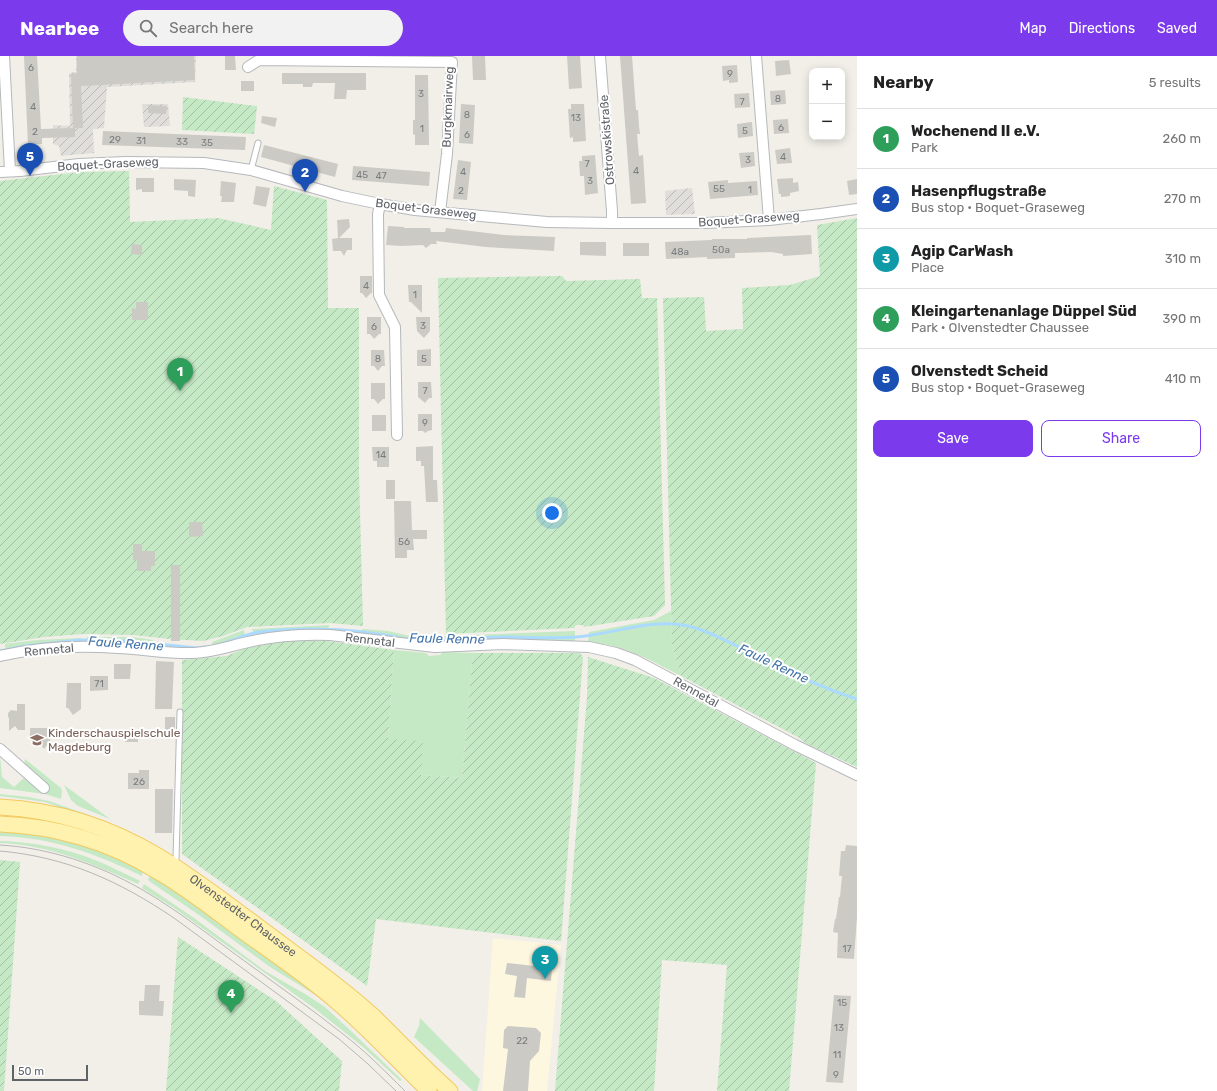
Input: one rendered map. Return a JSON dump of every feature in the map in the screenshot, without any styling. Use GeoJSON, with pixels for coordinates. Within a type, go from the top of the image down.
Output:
{"type":"FeatureCollection","features":[{"type":"Feature","properties":{"kind":"main road","name":"Olvenstedter Chaussee"},"geometry":{"type":"LineString","coordinates":[[0,807],[47,813],[83,822],[126,838],[172,864],[344,991],[381,1024],[450,1091]]}},
{"type":"Feature","properties":{"kind":"main road","name":"Olvenstedter Chaussee"},"geometry":{"type":"LineString","coordinates":[[0,824],[44,828],[84,838],[123,853],[165,876],[325,992],[369,1031],[429,1091]]}},
{"type":"Feature","properties":{"kind":"street"},"geometry":{"type":"LineString","coordinates":[[4,56],[5,171]]}},
{"type":"Feature","properties":{"kind":"street","name":"Ostrowskistraße"},"geometry":{"type":"LineString","coordinates":[[600,56],[612,223]]}},
{"type":"Feature","properties":{"kind":"street"},"geometry":{"type":"LineString","coordinates":[[756,56],[769,220]]}},
{"type":"Feature","properties":{"kind":"street","name":"Burgkmairweg"},"geometry":{"type":"LineString","coordinates":[[248,67],[259,60],[452,62],[447,154],[440,212]]}},
{"type":"Feature","properties":{"kind":"street","name":"Boquet-Graseweg"},"geometry":{"type":"LineString","coordinates":[[5,171],[79,164],[133,162],[204,163],[252,170],[342,196],[380,204],[526,221],[706,223],[769,220],[857,209]]}},
{"type":"Feature","properties":{"kind":"street"},"geometry":{"type":"LineString","coordinates":[[380,204],[378,214],[379,295],[395,327],[397,436]]}},
{"type":"Feature","properties":{"kind":"street","name":"Rennetal"},"geometry":{"type":"LineString","coordinates":[[0,656],[35,650],[84,647],[201,653],[266,639],[299,635],[330,635],[435,647],[503,644],[598,648],[635,660],[795,745],[857,775]]}},
{"type":"Feature","properties":{"kind":"street"},"geometry":{"type":"LineString","coordinates":[[0,749],[44,788]]}},
{"type":"Feature","properties":{"kind":"lane"},"geometry":{"type":"LineString","coordinates":[[252,170],[258,143]]}},
{"type":"Feature","properties":{"kind":"lane"},"geometry":{"type":"LineString","coordinates":[[172,864],[177,855],[180,712]]}},
{"type":"Feature","properties":{"kind":"shaded area"},"geometry":{"type":"Polygon","coordinates":[[[76,56],[196,56],[195,82],[107,87],[104,128],[93,129],[94,153],[61,156],[59,146],[53,144],[53,125],[70,126],[69,73],[76,72],[76,56]]]}},
{"type":"Feature","properties":{"kind":"shaded area"},"geometry":{"type":"Polygon","coordinates":[[[142,104],[168,104],[170,126],[144,127],[142,104]]]}},
{"type":"Feature","properties":{"kind":"shaded area"},"geometry":{"type":"Polygon","coordinates":[[[692,188],[695,214],[666,215],[665,191],[692,188]]]}},
{"type":"Feature","properties":{"kind":"shaded area"},"geometry":{"type":"Polygon","coordinates":[[[493,938],[561,945],[547,1091],[482,1091],[493,938]]]}},
{"type":"Feature","properties":{"kind":"green space"},"geometry":{"type":"Polygon","coordinates":[[[183,97],[257,106],[254,134],[182,130],[183,97]]]}},
{"type":"Feature","properties":{"kind":"green space"},"geometry":{"type":"Polygon","coordinates":[[[129,171],[130,222],[218,218],[271,230],[274,186],[327,200],[328,308],[359,308],[359,474],[363,626],[330,623],[247,627],[223,636],[203,641],[133,635],[83,634],[44,637],[0,644],[0,181],[80,172],[129,171]]]}},
{"type":"Feature","properties":{"kind":"green space"},"geometry":{"type":"Polygon","coordinates":[[[857,218],[857,767],[807,744],[798,737],[681,676],[672,644],[663,298],[704,297],[706,331],[743,329],[742,288],[790,285],[820,276],[817,225],[857,218]]]}},
{"type":"Feature","properties":{"kind":"green space"},"geometry":{"type":"Polygon","coordinates":[[[562,276],[566,281],[640,279],[642,298],[657,298],[665,605],[654,616],[584,627],[583,625],[576,625],[574,628],[446,634],[438,278],[562,276]]]}},
{"type":"Feature","properties":{"kind":"green space"},"geometry":{"type":"Polygon","coordinates":[[[671,611],[672,644],[681,676],[625,649],[588,643],[589,632],[654,620],[671,611]]]}},
{"type":"Feature","properties":{"kind":"green space"},"geometry":{"type":"Polygon","coordinates":[[[329,625],[328,633],[256,637],[252,629],[329,625]]]}},
{"type":"Feature","properties":{"kind":"green space"},"geometry":{"type":"Polygon","coordinates":[[[362,629],[388,631],[410,636],[410,641],[362,635],[362,629]]]}},
{"type":"Feature","properties":{"kind":"green space"},"geometry":{"type":"Polygon","coordinates":[[[244,630],[245,638],[213,647],[212,642],[244,630]]]}},
{"type":"Feature","properties":{"kind":"green space"},"geometry":{"type":"Polygon","coordinates":[[[575,631],[575,643],[418,643],[419,637],[575,631]]]}},
{"type":"Feature","properties":{"kind":"green space"},"geometry":{"type":"Polygon","coordinates":[[[87,637],[133,637],[153,640],[152,646],[86,642],[87,637]]]}},
{"type":"Feature","properties":{"kind":"green space"},"geometry":{"type":"Polygon","coordinates":[[[81,638],[81,643],[6,652],[5,644],[37,640],[81,638]]]}},
{"type":"Feature","properties":{"kind":"green space"},"geometry":{"type":"Polygon","coordinates":[[[294,640],[327,641],[394,650],[388,739],[423,741],[421,775],[462,778],[473,653],[580,653],[583,657],[561,941],[376,919],[367,986],[182,854],[182,660],[227,656],[247,647],[294,640]]]}},
{"type":"Feature","properties":{"kind":"green space"},"geometry":{"type":"Polygon","coordinates":[[[394,650],[426,653],[429,656],[440,655],[443,652],[473,653],[462,778],[421,775],[388,739],[394,650]]]}},
{"type":"Feature","properties":{"kind":"green space"},"geometry":{"type":"Polygon","coordinates":[[[588,657],[654,678],[816,763],[789,1091],[717,1091],[727,965],[662,960],[654,1091],[555,1091],[587,697],[588,657]]]}},
{"type":"Feature","properties":{"kind":"green space"},"geometry":{"type":"Polygon","coordinates":[[[0,755],[2,777],[14,787],[24,778],[43,792],[24,765],[25,759],[61,788],[61,799],[45,794],[0,788],[0,755]]]}},
{"type":"Feature","properties":{"kind":"green space"},"geometry":{"type":"Polygon","coordinates":[[[64,785],[110,819],[78,806],[71,800],[64,785]]]}},
{"type":"Feature","properties":{"kind":"green space"},"geometry":{"type":"Polygon","coordinates":[[[0,794],[49,801],[94,817],[106,824],[45,802],[0,796],[0,794]]]}},
{"type":"Feature","properties":{"kind":"green space"},"geometry":{"type":"Polygon","coordinates":[[[0,829],[78,841],[143,870],[142,876],[107,860],[56,843],[20,837],[0,836],[0,829]]]}},
{"type":"Feature","properties":{"kind":"green space"},"geometry":{"type":"Polygon","coordinates":[[[0,841],[36,844],[72,852],[101,862],[140,881],[138,884],[104,869],[54,852],[36,847],[0,843],[0,841]]]}},
{"type":"Feature","properties":{"kind":"green space"},"geometry":{"type":"Polygon","coordinates":[[[0,860],[20,862],[4,1091],[0,1091],[0,860]]]}},
{"type":"Feature","properties":{"kind":"green space"},"geometry":{"type":"Polygon","coordinates":[[[151,875],[155,875],[181,892],[324,997],[359,1028],[406,1074],[405,1077],[350,1022],[322,999],[270,967],[199,915],[149,881],[148,879],[151,875]]]}},
{"type":"Feature","properties":{"kind":"green space"},"geometry":{"type":"Polygon","coordinates":[[[144,884],[194,918],[265,971],[325,1007],[402,1080],[400,1081],[362,1046],[314,1008],[174,908],[142,888],[144,884]]]}},
{"type":"Feature","properties":{"kind":"green space"},"geometry":{"type":"Polygon","coordinates":[[[178,937],[276,1001],[342,1061],[339,1091],[166,1091],[178,937]]]}},
{"type":"Feature","properties":{"kind":"green space"},"geometry":{"type":"Polygon","coordinates":[[[420,1018],[480,1079],[477,1091],[473,1091],[414,1037],[419,1026],[420,1018]]]}},
{"type":"Feature","properties":{"kind":"building"},"geometry":{"type":"Polygon","coordinates":[[[24,56],[37,56],[41,129],[75,128],[75,137],[42,138],[42,144],[28,145],[24,56]]]}},
{"type":"Feature","properties":{"kind":"building"},"geometry":{"type":"Polygon","coordinates":[[[77,56],[194,56],[195,80],[81,86],[83,128],[73,128],[71,74],[77,73],[77,56]]]}},
{"type":"Feature","properties":{"kind":"building"},"geometry":{"type":"Polygon","coordinates":[[[225,56],[235,56],[236,70],[225,70],[225,56]]]}},
{"type":"Feature","properties":{"kind":"building"},"geometry":{"type":"Polygon","coordinates":[[[472,56],[485,56],[486,80],[473,80],[472,56]]]}},
{"type":"Feature","properties":{"kind":"building"},"geometry":{"type":"Polygon","coordinates":[[[567,56],[580,56],[582,88],[569,89],[567,56]]]}},
{"type":"Feature","properties":{"kind":"building"},"geometry":{"type":"Polygon","coordinates":[[[620,56],[632,56],[636,110],[638,110],[640,134],[637,134],[639,156],[643,155],[646,203],[631,204],[620,56]]]}},
{"type":"Feature","properties":{"kind":"building"},"geometry":{"type":"Polygon","coordinates":[[[789,60],[791,74],[776,76],[775,61],[789,60]]]}},
{"type":"Feature","properties":{"kind":"building"},"geometry":{"type":"Polygon","coordinates":[[[737,65],[738,82],[729,83],[729,80],[723,81],[722,66],[737,65]]]}},
{"type":"Feature","properties":{"kind":"building"},"geometry":{"type":"Polygon","coordinates":[[[282,73],[366,73],[366,90],[347,90],[346,99],[334,99],[335,83],[313,83],[312,87],[303,87],[303,84],[282,84],[282,73]]]}},
{"type":"Feature","properties":{"kind":"building"},"geometry":{"type":"Polygon","coordinates":[[[415,75],[428,75],[429,145],[415,145],[413,120],[415,120],[415,75]]]}},
{"type":"Feature","properties":{"kind":"building"},"geometry":{"type":"Polygon","coordinates":[[[241,81],[254,81],[254,91],[241,91],[241,81]]]}},
{"type":"Feature","properties":{"kind":"building"},"geometry":{"type":"Polygon","coordinates":[[[785,90],[786,104],[771,105],[770,91],[785,90]]]}},
{"type":"Feature","properties":{"kind":"building"},"geometry":{"type":"Polygon","coordinates":[[[749,93],[750,107],[735,108],[734,94],[749,93]]]}},
{"type":"Feature","properties":{"kind":"building"},"geometry":{"type":"Polygon","coordinates":[[[461,104],[475,105],[473,144],[459,143],[461,104]]]}},
{"type":"Feature","properties":{"kind":"building"},"geometry":{"type":"Polygon","coordinates":[[[571,104],[584,104],[586,141],[573,142],[573,137],[570,138],[568,109],[571,109],[571,104]]]}},
{"type":"Feature","properties":{"kind":"building"},"geometry":{"type":"Polygon","coordinates":[[[148,105],[167,106],[166,114],[148,113],[148,105]]]}},
{"type":"Feature","properties":{"kind":"building"},"geometry":{"type":"Polygon","coordinates":[[[262,116],[277,118],[275,127],[261,123],[262,116]]]}},
{"type":"Feature","properties":{"kind":"building"},"geometry":{"type":"Polygon","coordinates":[[[788,119],[789,133],[774,134],[773,120],[788,119]]]}},
{"type":"Feature","properties":{"kind":"building"},"geometry":{"type":"Polygon","coordinates":[[[752,122],[753,136],[738,138],[737,124],[752,122]]]}},
{"type":"Feature","properties":{"kind":"building"},"geometry":{"type":"Polygon","coordinates":[[[103,131],[246,137],[245,150],[102,145],[103,131]]]}},
{"type":"Feature","properties":{"kind":"building"},"geometry":{"type":"Polygon","coordinates":[[[264,145],[338,164],[335,177],[261,157],[264,145]]]}},
{"type":"Feature","properties":{"kind":"building"},"geometry":{"type":"Polygon","coordinates":[[[790,148],[792,163],[777,164],[775,150],[790,148]]]}},
{"type":"Feature","properties":{"kind":"building"},"geometry":{"type":"Polygon","coordinates":[[[754,152],[755,166],[741,168],[739,153],[754,152]]]}},
{"type":"Feature","properties":{"kind":"building"},"geometry":{"type":"Polygon","coordinates":[[[595,155],[598,193],[585,195],[584,176],[580,176],[579,161],[582,161],[582,156],[595,155]]]}},
{"type":"Feature","properties":{"kind":"building"},"geometry":{"type":"Polygon","coordinates":[[[458,160],[471,162],[467,200],[453,199],[458,160]]]}},
{"type":"Feature","properties":{"kind":"building"},"geometry":{"type":"Polygon","coordinates":[[[353,166],[430,172],[429,186],[352,180],[353,166]]]}},
{"type":"Feature","properties":{"kind":"building"},"geometry":{"type":"Polygon","coordinates":[[[136,178],[154,178],[154,192],[142,192],[142,189],[136,190],[136,178]]]}},
{"type":"Feature","properties":{"kind":"building"},"geometry":{"type":"Polygon","coordinates":[[[793,178],[793,183],[798,182],[799,191],[790,193],[790,196],[781,197],[781,194],[779,194],[777,179],[793,178]]]}},
{"type":"Feature","properties":{"kind":"building"},"geometry":{"type":"Polygon","coordinates":[[[174,179],[196,180],[195,197],[188,196],[188,191],[174,190],[174,179]]]}},
{"type":"Feature","properties":{"kind":"building"},"geometry":{"type":"Polygon","coordinates":[[[857,179],[857,194],[849,195],[847,181],[857,179]]]}},
{"type":"Feature","properties":{"kind":"building"},"geometry":{"type":"Polygon","coordinates":[[[728,180],[728,183],[757,181],[758,195],[710,199],[708,182],[728,180]]]}},
{"type":"Feature","properties":{"kind":"building"},"geometry":{"type":"Polygon","coordinates":[[[221,181],[236,183],[234,202],[221,202],[221,181]]]}},
{"type":"Feature","properties":{"kind":"building"},"geometry":{"type":"Polygon","coordinates":[[[256,186],[270,188],[266,207],[253,204],[256,186]]]}},
{"type":"Feature","properties":{"kind":"building"},"geometry":{"type":"Polygon","coordinates":[[[349,219],[350,227],[339,238],[352,238],[352,250],[347,250],[344,256],[341,251],[333,251],[332,239],[338,238],[337,220],[349,219]]]}},
{"type":"Feature","properties":{"kind":"building"},"geometry":{"type":"Polygon","coordinates":[[[388,226],[404,228],[430,228],[431,232],[445,232],[446,228],[504,235],[555,237],[554,251],[486,247],[436,241],[437,244],[431,244],[426,248],[423,245],[386,245],[388,226]]]}},
{"type":"Feature","properties":{"kind":"building"},"geometry":{"type":"Polygon","coordinates":[[[811,235],[812,254],[783,256],[783,254],[771,252],[735,253],[735,258],[707,259],[707,257],[666,259],[665,242],[811,235]]]}},
{"type":"Feature","properties":{"kind":"building"},"geometry":{"type":"Polygon","coordinates":[[[580,242],[606,242],[606,256],[580,255],[580,242]]]}},
{"type":"Feature","properties":{"kind":"building"},"geometry":{"type":"Polygon","coordinates":[[[623,243],[649,243],[649,256],[623,256],[623,243]]]}},
{"type":"Feature","properties":{"kind":"building"},"geometry":{"type":"Polygon","coordinates":[[[132,244],[142,245],[142,255],[131,254],[132,244]]]}},
{"type":"Feature","properties":{"kind":"building"},"geometry":{"type":"Polygon","coordinates":[[[360,276],[372,276],[372,293],[366,298],[362,293],[360,293],[360,276]]]}},
{"type":"Feature","properties":{"kind":"building"},"geometry":{"type":"Polygon","coordinates":[[[408,285],[422,285],[422,313],[411,302],[409,302],[408,285]]]}},
{"type":"Feature","properties":{"kind":"building"},"geometry":{"type":"Polygon","coordinates":[[[136,302],[148,302],[148,320],[132,320],[132,308],[136,309],[136,302]]]}},
{"type":"Feature","properties":{"kind":"building"},"geometry":{"type":"Polygon","coordinates":[[[367,317],[381,317],[381,334],[374,339],[370,334],[367,334],[367,317]]]}},
{"type":"Feature","properties":{"kind":"building"},"geometry":{"type":"Polygon","coordinates":[[[416,317],[430,317],[430,331],[424,338],[417,331],[416,317]]]}},
{"type":"Feature","properties":{"kind":"building"},"geometry":{"type":"Polygon","coordinates":[[[431,349],[431,366],[417,366],[417,350],[431,349]]]}},
{"type":"Feature","properties":{"kind":"building"},"geometry":{"type":"Polygon","coordinates":[[[371,350],[384,350],[385,366],[382,366],[378,371],[374,366],[371,366],[371,350]]]}},
{"type":"Feature","properties":{"kind":"building"},"geometry":{"type":"Polygon","coordinates":[[[418,382],[431,382],[432,398],[429,398],[425,403],[418,397],[418,382]]]}},
{"type":"Feature","properties":{"kind":"building"},"geometry":{"type":"Polygon","coordinates":[[[371,383],[385,383],[385,399],[378,404],[374,399],[371,399],[371,383]]]}},
{"type":"Feature","properties":{"kind":"building"},"geometry":{"type":"Polygon","coordinates":[[[418,414],[432,414],[432,430],[425,433],[423,431],[418,431],[418,414]]]}},
{"type":"Feature","properties":{"kind":"building"},"geometry":{"type":"Polygon","coordinates":[[[372,415],[386,415],[386,431],[372,431],[372,415]]]}},
{"type":"Feature","properties":{"kind":"building"},"geometry":{"type":"Polygon","coordinates":[[[433,446],[433,480],[437,480],[438,502],[426,502],[424,466],[421,466],[421,461],[416,461],[416,447],[433,446]]]}},
{"type":"Feature","properties":{"kind":"building"},"geometry":{"type":"Polygon","coordinates":[[[372,447],[389,447],[389,467],[377,467],[377,461],[373,461],[372,447]]]}},
{"type":"Feature","properties":{"kind":"building"},"geometry":{"type":"Polygon","coordinates":[[[386,480],[395,480],[395,499],[386,499],[386,480]]]}},
{"type":"Feature","properties":{"kind":"building"},"geometry":{"type":"Polygon","coordinates":[[[394,501],[411,501],[412,530],[427,530],[427,539],[413,539],[414,550],[407,550],[407,558],[395,558],[394,501]]]}},
{"type":"Feature","properties":{"kind":"building"},"geometry":{"type":"Polygon","coordinates":[[[189,522],[202,522],[203,536],[189,537],[189,522]]]}},
{"type":"Feature","properties":{"kind":"building"},"geometry":{"type":"Polygon","coordinates":[[[133,544],[142,544],[142,551],[155,551],[155,566],[151,566],[151,571],[137,571],[137,560],[133,560],[133,544]]]}},
{"type":"Feature","properties":{"kind":"building"},"geometry":{"type":"Polygon","coordinates":[[[171,565],[180,565],[180,641],[171,641],[171,565]]]}},
{"type":"Feature","properties":{"kind":"building"},"geometry":{"type":"Polygon","coordinates":[[[156,661],[174,662],[172,709],[155,709],[156,661]]]}},
{"type":"Feature","properties":{"kind":"building"},"geometry":{"type":"Polygon","coordinates":[[[114,664],[131,664],[130,679],[114,679],[114,664]]]}},
{"type":"Feature","properties":{"kind":"building"},"geometry":{"type":"Polygon","coordinates":[[[90,676],[108,676],[108,690],[90,691],[90,676]]]}},
{"type":"Feature","properties":{"kind":"building"},"geometry":{"type":"Polygon","coordinates":[[[67,683],[81,683],[81,709],[73,715],[68,708],[66,708],[67,683]]]}},
{"type":"Feature","properties":{"kind":"building"},"geometry":{"type":"Polygon","coordinates":[[[17,704],[25,704],[25,730],[18,730],[15,726],[9,731],[8,713],[11,710],[17,711],[17,704]]]}},
{"type":"Feature","properties":{"kind":"building"},"geometry":{"type":"Polygon","coordinates":[[[165,717],[175,717],[175,734],[173,734],[173,738],[165,738],[165,717]]]}},
{"type":"Feature","properties":{"kind":"building"},"geometry":{"type":"Polygon","coordinates":[[[30,728],[51,728],[50,744],[48,744],[44,749],[41,745],[33,745],[33,737],[30,737],[30,728]]]}},
{"type":"Feature","properties":{"kind":"building"},"geometry":{"type":"Polygon","coordinates":[[[126,729],[138,730],[138,742],[125,742],[126,729]]]}},
{"type":"Feature","properties":{"kind":"building"},"geometry":{"type":"Polygon","coordinates":[[[139,770],[149,770],[149,789],[128,789],[128,773],[139,773],[139,770]]]}},
{"type":"Feature","properties":{"kind":"building"},"geometry":{"type":"Polygon","coordinates":[[[155,789],[173,789],[172,833],[155,833],[155,789]]]}},
{"type":"Feature","properties":{"kind":"building"},"geometry":{"type":"Polygon","coordinates":[[[846,845],[857,846],[857,917],[854,959],[837,958],[838,933],[833,932],[840,897],[842,876],[839,876],[841,851],[845,851],[846,845]]]}},
{"type":"Feature","properties":{"kind":"building"},"geometry":{"type":"Polygon","coordinates":[[[507,963],[552,968],[551,981],[527,978],[525,998],[514,997],[517,976],[505,974],[507,963]]]}},
{"type":"Feature","properties":{"kind":"building"},"geometry":{"type":"Polygon","coordinates":[[[145,985],[160,985],[159,1001],[164,1001],[163,1016],[139,1015],[139,1001],[144,1001],[145,985]]]}},
{"type":"Feature","properties":{"kind":"building"},"geometry":{"type":"Polygon","coordinates":[[[834,995],[851,996],[843,1083],[826,1082],[834,995]]]}},
{"type":"Feature","properties":{"kind":"building"},"geometry":{"type":"Polygon","coordinates":[[[508,1026],[536,1028],[541,1033],[539,1051],[530,1061],[528,1091],[503,1091],[508,1049],[503,1048],[504,1030],[508,1026]]]}},
{"type":"Feature","properties":{"kind":"waterway","name":"Faule Renne"},"geometry":{"type":"LineString","coordinates":[[420,641],[504,637],[577,637],[647,625],[675,624],[708,632],[797,676],[857,699]]}},
{"type":"Feature","properties":{"kind":"waterway","name":"Faule Renne"},"geometry":{"type":"LineString","coordinates":[[222,644],[254,633],[298,629],[346,630],[410,640]]}},
{"type":"Feature","properties":{"kind":"waterway","name":"Faule Renne"},"geometry":{"type":"LineString","coordinates":[[0,651],[25,646],[80,640],[127,641],[197,648],[205,647]]}},
{"type":"Feature","properties":{"kind":"tram line"},"geometry":{"type":"LineString","coordinates":[[0,845],[37,850],[90,865],[124,880],[169,906],[332,1025],[367,1054],[405,1091]]}},
{"type":"Feature","properties":{"kind":"tram line"},"geometry":{"type":"LineString","coordinates":[[0,851],[24,854],[70,865],[112,882],[153,905],[174,918],[339,1039],[396,1091]]}},
{"type":"Feature","properties":{"kind":"place","name":"Olvenstedt Scheid"},"geometry":{"type":"Point","coordinates":[30,176]}},
{"type":"Feature","properties":{"kind":"place","name":"Hasenpflugstraße"},"geometry":{"type":"Point","coordinates":[305,192]}},
{"type":"Feature","properties":{"kind":"place","name":"Wochenend II e.V."},"geometry":{"type":"Point","coordinates":[180,391]}},
{"type":"Feature","properties":{"kind":"place","name":"Kinderschauspielschule Magdeburg"},"geometry":{"type":"Point","coordinates":[37,740]}},
{"type":"Feature","properties":{"kind":"place","name":"Agip CarWash"},"geometry":{"type":"Point","coordinates":[545,979]}},
{"type":"Feature","properties":{"kind":"place","name":"Kleingartenanlage Düppel Süd"},"geometry":{"type":"Point","coordinates":[231,1013]}}]}
